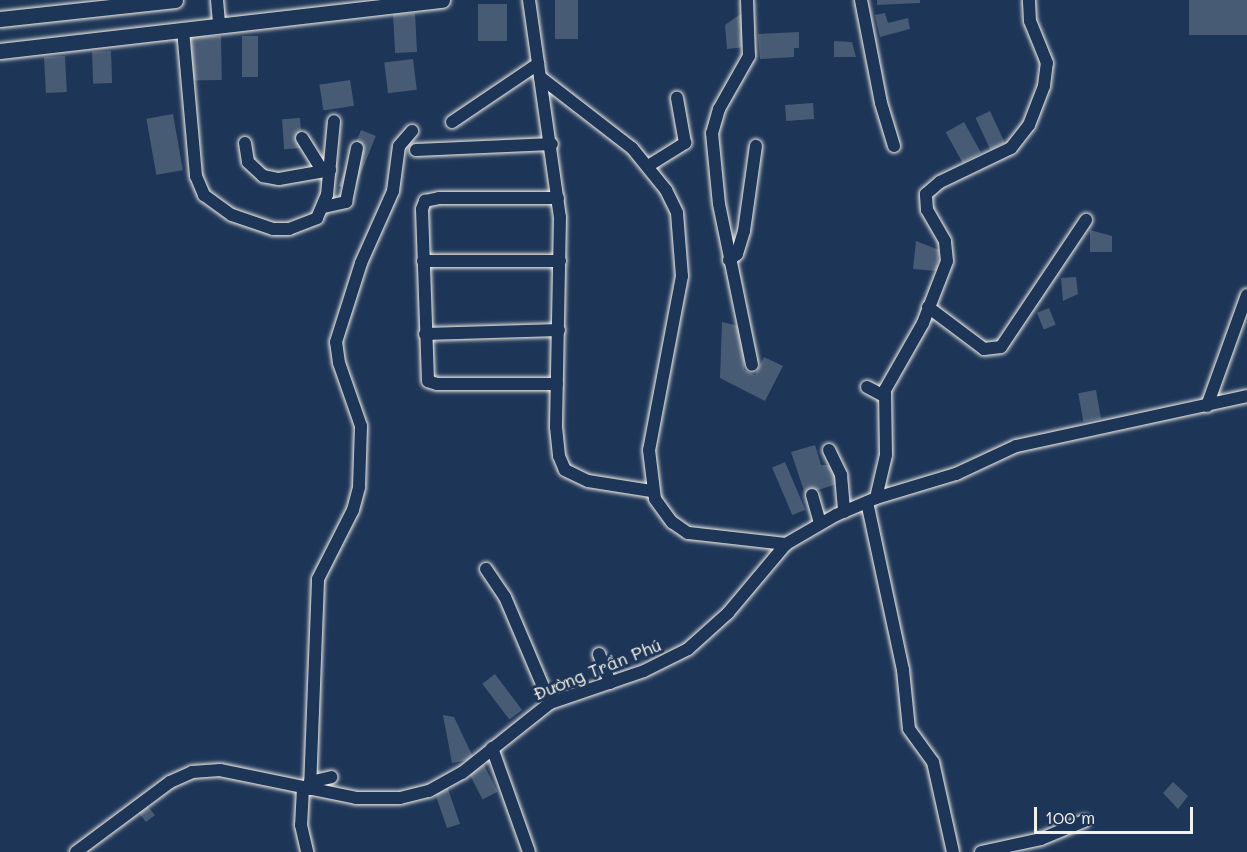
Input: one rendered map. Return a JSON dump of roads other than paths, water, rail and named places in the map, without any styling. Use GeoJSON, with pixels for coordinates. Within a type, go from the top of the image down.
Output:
{"type":"FeatureCollection","features":[{"type":"Feature","properties":{"kind":"main road"},"geometry":{"type":"LineString","coordinates":[[0,19],[175,0]]}},
{"type":"Feature","properties":{"kind":"main road"},"geometry":{"type":"LineString","coordinates":[[0,51],[442,0]]}},
{"type":"Feature","properties":{"kind":"street"},"geometry":{"type":"LineString","coordinates":[[217,0],[219,25]]}},
{"type":"Feature","properties":{"kind":"street"},"geometry":{"type":"LineString","coordinates":[[530,0],[558,198],[560,261],[557,442],[566,470],[588,481],[651,491]]}},
{"type":"Feature","properties":{"kind":"street"},"geometry":{"type":"LineString","coordinates":[[747,0],[749,56],[720,109],[712,133],[729,260],[736,299],[748,332],[752,365]]}},
{"type":"Feature","properties":{"kind":"street"},"geometry":{"type":"LineString","coordinates":[[861,0],[894,146]]}},
{"type":"Feature","properties":{"kind":"street"},"geometry":{"type":"LineString","coordinates":[[953,852],[936,772],[928,754],[909,729],[907,694],[871,500],[886,455],[885,396],[891,375],[928,307],[947,255],[943,236],[927,210],[926,194],[940,182],[1011,148],[1025,133],[1039,101],[1047,57],[1029,21],[1029,0]]}},
{"type":"Feature","properties":{"kind":"street"},"geometry":{"type":"LineString","coordinates":[[183,30],[196,176],[204,195],[232,216],[273,229],[310,223],[324,207],[346,202],[357,148]]}},
{"type":"Feature","properties":{"kind":"street"},"geometry":{"type":"LineString","coordinates":[[452,122],[539,71]]}},
{"type":"Feature","properties":{"kind":"street"},"geometry":{"type":"LineString","coordinates":[[539,71],[615,133],[648,166],[672,200],[683,256],[651,437],[651,491],[666,515],[688,532],[786,544]]}},
{"type":"Feature","properties":{"kind":"street"},"geometry":{"type":"LineString","coordinates":[[648,166],[685,143],[677,98]]}},
{"type":"Feature","properties":{"kind":"street"},"geometry":{"type":"LineString","coordinates":[[324,207],[326,170],[334,121]]}},
{"type":"Feature","properties":{"kind":"street"},"geometry":{"type":"LineString","coordinates":[[307,852],[302,825],[308,786],[318,579],[353,510],[359,487],[362,431],[336,342],[365,254],[393,191],[399,146],[412,131]]}},
{"type":"Feature","properties":{"kind":"street"},"geometry":{"type":"LineString","coordinates":[[302,138],[326,170]]}},
{"type":"Feature","properties":{"kind":"street"},"geometry":{"type":"LineString","coordinates":[[245,143],[248,162],[263,176],[287,178],[326,170]]}},
{"type":"Feature","properties":{"kind":"street"},"geometry":{"type":"LineString","coordinates":[[416,150],[552,144]]}},
{"type":"Feature","properties":{"kind":"street"},"geometry":{"type":"LineString","coordinates":[[729,260],[736,254],[744,231],[756,146]]}},
{"type":"Feature","properties":{"kind":"street"},"geometry":{"type":"LineString","coordinates":[[557,384],[437,384],[428,381],[425,370],[423,261],[425,201],[439,198],[558,198]]}},
{"type":"Feature","properties":{"kind":"street"},"geometry":{"type":"LineString","coordinates":[[928,307],[984,349],[1001,347],[1086,220]]}},
{"type":"Feature","properties":{"kind":"street"},"geometry":{"type":"LineString","coordinates":[[423,261],[560,261]]}},
{"type":"Feature","properties":{"kind":"street"},"geometry":{"type":"LineString","coordinates":[[1207,406],[1247,296]]}},
{"type":"Feature","properties":{"kind":"street"},"geometry":{"type":"LineString","coordinates":[[424,333],[559,330]]}},
{"type":"Feature","properties":{"kind":"street"},"geometry":{"type":"LineString","coordinates":[[867,387],[885,396]]}},
{"type":"Feature","properties":{"kind":"street","name":"Đường Trần Phú"},"geometry":{"type":"LineString","coordinates":[[76,852],[182,775],[220,770],[308,786],[356,798],[414,796],[462,773],[550,703],[610,683],[688,649],[728,613],[786,544],[820,523],[871,500],[956,474],[1016,446],[1247,396]]}},
{"type":"Feature","properties":{"kind":"street"},"geometry":{"type":"LineString","coordinates":[[829,450],[841,475],[844,512]]}},
{"type":"Feature","properties":{"kind":"street"},"geometry":{"type":"LineString","coordinates":[[812,495],[820,523]]}},
{"type":"Feature","properties":{"kind":"street"},"geometry":{"type":"LineString","coordinates":[[486,569],[505,597],[550,703]]}},
{"type":"Feature","properties":{"kind":"street"},"geometry":{"type":"LineString","coordinates":[[598,654],[610,683]]}},
{"type":"Feature","properties":{"kind":"street"},"geometry":{"type":"LineString","coordinates":[[492,748],[526,844]]}},
{"type":"Feature","properties":{"kind":"street"},"geometry":{"type":"LineString","coordinates":[[308,786],[331,777]]}},
{"type":"Feature","properties":{"kind":"street"},"geometry":{"type":"LineString","coordinates":[[981,852],[1041,839],[1084,821]]}}]}
